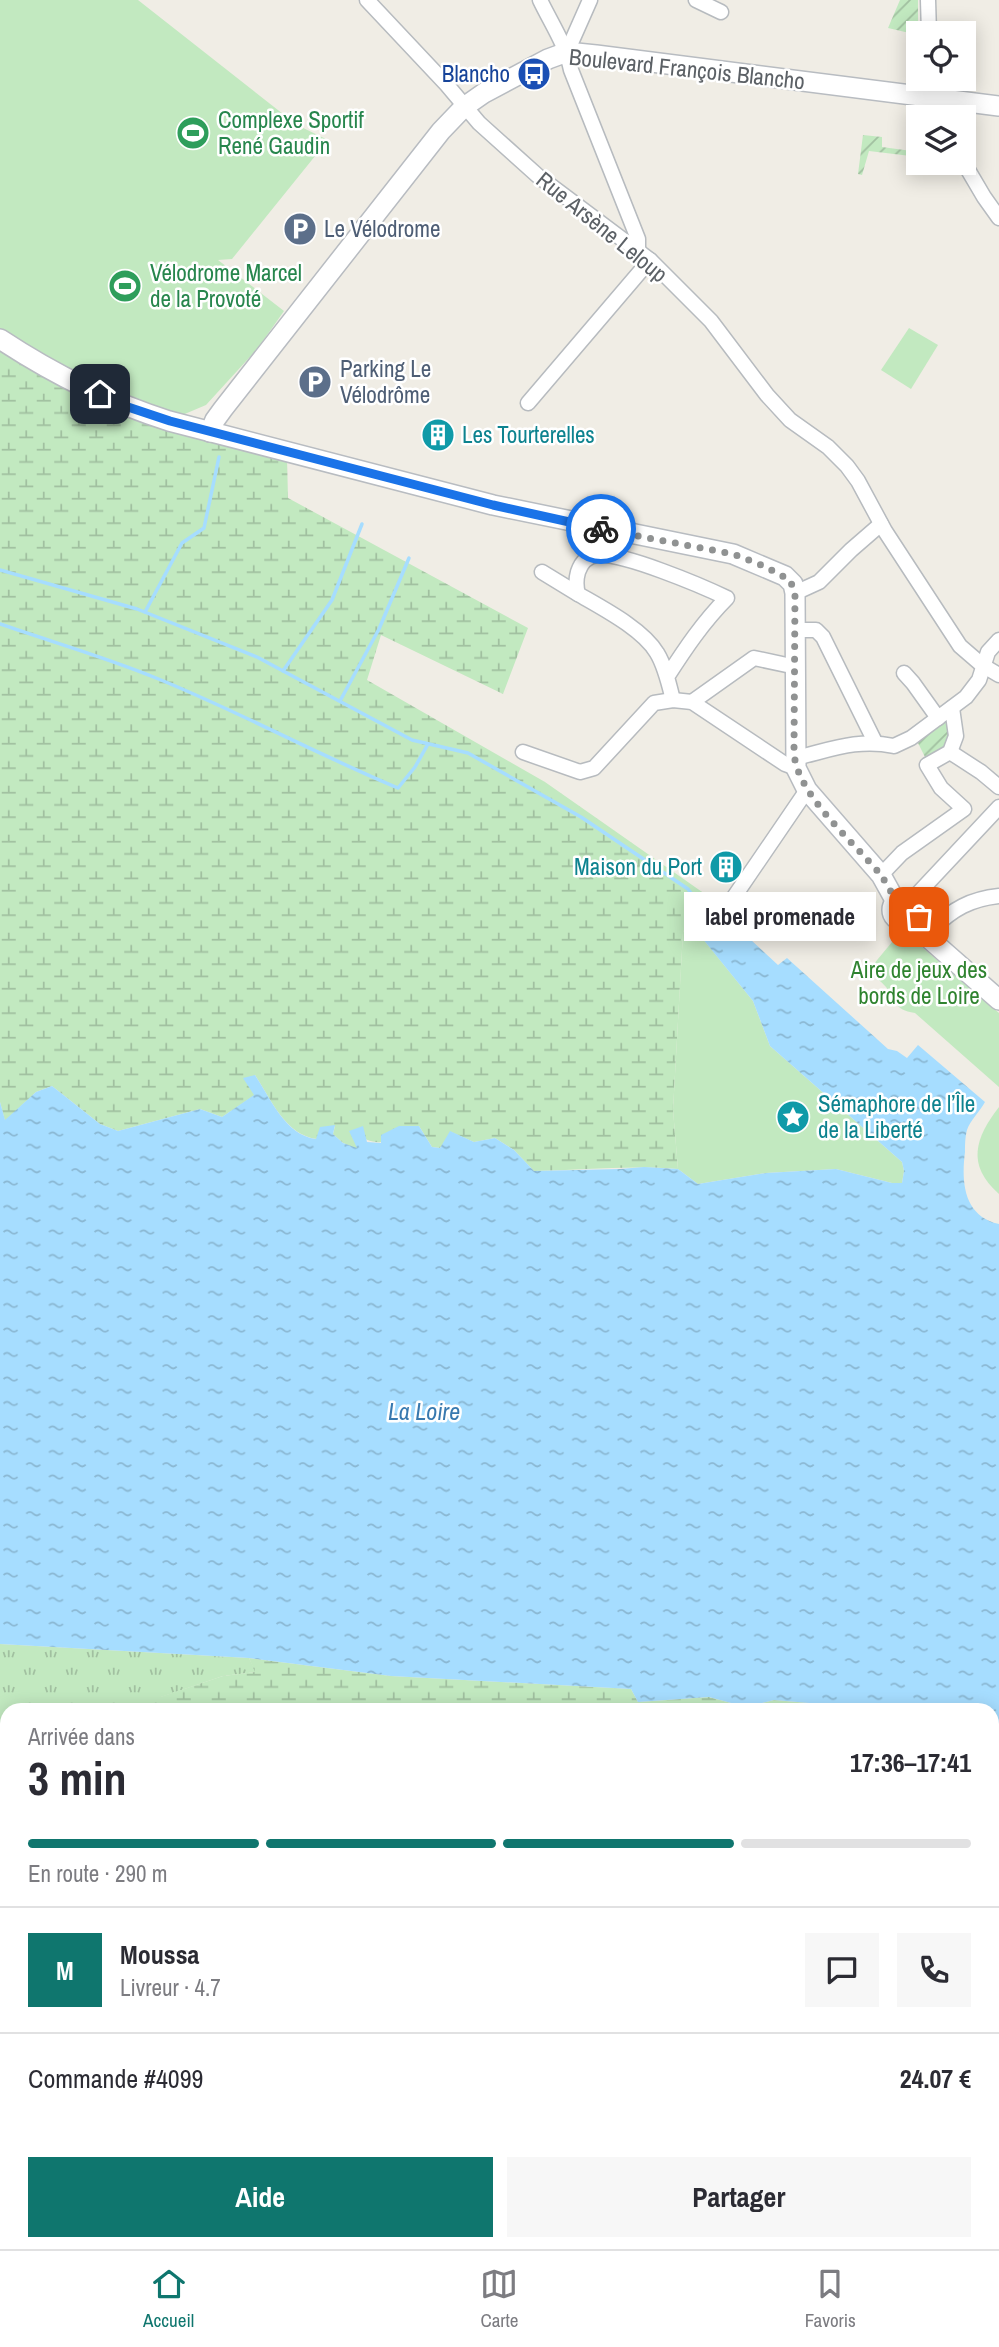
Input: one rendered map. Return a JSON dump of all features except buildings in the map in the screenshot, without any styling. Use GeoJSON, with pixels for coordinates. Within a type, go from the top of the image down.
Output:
{"type":"FeatureCollection","features":[{"type":"Feature","properties":{"kind":"main road","name":"Boulevard François Blancho"},"geometry":{"type":"LineString","coordinates":[[211,432],[215,420],[441,131],[464,107],[494,87],[548,59],[567,52],[999,106]]}},
{"type":"Feature","properties":{"kind":"main road"},"geometry":{"type":"LineString","coordinates":[[0,339],[46,368],[125,406],[170,421],[493,505],[733,554],[785,576],[793,584],[795,593],[795,759],[811,794],[907,909],[999,1000]]}},
{"type":"Feature","properties":{"kind":"main road"},"geometry":{"type":"LineString","coordinates":[[907,909],[999,985]]}},
{"type":"Feature","properties":{"kind":"street","name":"Rue Arsène Leloup"},"geometry":{"type":"LineString","coordinates":[[367,0],[447,85],[464,107],[538,176],[650,260],[711,321],[766,395],[790,420],[828,447],[847,466],[960,646],[982,666],[999,676]]}},
{"type":"Feature","properties":{"kind":"street"},"geometry":{"type":"LineString","coordinates":[[540,0],[567,52],[571,70],[638,239],[638,249]]}},
{"type":"Feature","properties":{"kind":"street"},"geometry":{"type":"LineString","coordinates":[[567,52],[590,0]]}},
{"type":"Feature","properties":{"kind":"street"},"geometry":{"type":"LineString","coordinates":[[696,0],[721,12]]}},
{"type":"Feature","properties":{"kind":"street"},"geometry":{"type":"LineString","coordinates":[[928,0],[929,21]]}},
{"type":"Feature","properties":{"kind":"street"},"geometry":{"type":"LineString","coordinates":[[971,175],[999,218]]}},
{"type":"Feature","properties":{"kind":"street"},"geometry":{"type":"LineString","coordinates":[[528,403],[650,260]]}},
{"type":"Feature","properties":{"kind":"street"},"geometry":{"type":"LineString","coordinates":[[795,593],[819,582],[881,524]]}},
{"type":"Feature","properties":{"kind":"street"},"geometry":{"type":"LineString","coordinates":[[578,594],[576,589],[582,562],[598,555],[633,562],[727,598],[703,625],[667,677]]}},
{"type":"Feature","properties":{"kind":"street"},"geometry":{"type":"LineString","coordinates":[[542,572],[617,618],[644,638],[657,652],[673,699]]}},
{"type":"Feature","properties":{"kind":"street"},"geometry":{"type":"LineString","coordinates":[[796,630],[816,630],[823,637],[874,742]]}},
{"type":"Feature","properties":{"kind":"street"},"geometry":{"type":"LineString","coordinates":[[523,751],[580,772],[594,768],[654,703],[673,699],[692,702],[785,764],[859,743],[874,742],[894,746],[916,734],[966,697],[979,680],[988,652],[999,640]]}},
{"type":"Feature","properties":{"kind":"street"},"geometry":{"type":"LineString","coordinates":[[692,702],[754,657],[796,667]]}},
{"type":"Feature","properties":{"kind":"street"},"geometry":{"type":"LineString","coordinates":[[904,673],[938,718]]}},
{"type":"Feature","properties":{"kind":"street"},"geometry":{"type":"LineString","coordinates":[[883,879],[902,853],[964,809],[941,788],[927,765],[950,752],[956,736],[952,708]]}},
{"type":"Feature","properties":{"kind":"street"},"geometry":{"type":"LineString","coordinates":[[950,752],[999,787]]}},
{"type":"Feature","properties":{"kind":"street"},"geometry":{"type":"LineString","coordinates":[[734,897],[811,794]]}},
{"type":"Feature","properties":{"kind":"street"},"geometry":{"type":"LineString","coordinates":[[907,909],[999,807]]}},
{"type":"Feature","properties":{"kind":"street"},"geometry":{"type":"LineString","coordinates":[[933,929],[958,907],[972,901],[999,896]]}},
{"type":"Feature","properties":{"kind":"green space"},"geometry":{"type":"Polygon","coordinates":[[[0,0],[138,0],[297,125],[328,140],[232,259],[218,260],[284,311],[258,348],[206,405],[180,416],[120,396],[31,350],[0,329],[0,0]]]}},
{"type":"Feature","properties":{"kind":"green space"},"geometry":{"type":"Polygon","coordinates":[[[900,0],[918,0],[918,21],[906,21],[906,32],[888,28],[900,0]]]}},
{"type":"Feature","properties":{"kind":"green space"},"geometry":{"type":"Polygon","coordinates":[[[863,135],[882,137],[882,147],[906,150],[906,155],[869,151],[862,175],[858,174],[863,135]]]}},
{"type":"Feature","properties":{"kind":"green space"},"geometry":{"type":"Polygon","coordinates":[[[909,328],[938,345],[911,389],[881,370],[909,328]]]}},
{"type":"Feature","properties":{"kind":"green space"},"geometry":{"type":"Polygon","coordinates":[[[0,340],[109,410],[287,458],[288,498],[528,628],[503,694],[381,635],[367,680],[545,782],[705,894],[683,932],[673,1110],[678,1169],[534,1171],[514,1150],[495,1138],[474,1142],[451,1132],[440,1148],[432,1147],[419,1126],[384,1142],[370,1141],[350,1131],[358,1149],[343,1143],[333,1134],[335,1126],[317,1139],[296,1131],[280,1114],[255,1075],[255,1095],[222,1117],[200,1109],[118,1131],[100,1124],[52,1086],[36,1092],[5,1121],[0,1102],[0,340]]]}},
{"type":"Feature","properties":{"kind":"green space"},"geometry":{"type":"Polygon","coordinates":[[[946,721],[949,722],[951,743],[927,761],[916,739],[946,721]]]}},
{"type":"Feature","properties":{"kind":"green space"},"geometry":{"type":"Polygon","coordinates":[[[705,894],[731,910],[736,926],[717,930],[703,939],[753,1001],[770,1046],[902,1162],[902,1183],[836,1169],[766,1173],[698,1184],[678,1169],[673,1110],[683,932],[705,894]]]}},
{"type":"Feature","properties":{"kind":"green space","name":"Aire de jeux des bords de Loire"},"geometry":{"type":"Polygon","coordinates":[[[902,930],[999,1013],[999,1087],[915,1013],[899,1007],[886,987],[868,971],[902,930]]]}},
{"type":"Feature","properties":{"kind":"green space"},"geometry":{"type":"Polygon","coordinates":[[[999,1107],[999,1194],[982,1173],[978,1151],[984,1130],[999,1107]]]}},
{"type":"Feature","properties":{"kind":"green space"},"geometry":{"type":"Polygon","coordinates":[[[0,1644],[249,1658],[256,1672],[223,1676],[161,1697],[161,1703],[0,1703],[0,1644]]]}},
{"type":"Feature","properties":{"kind":"green space"},"geometry":{"type":"Polygon","coordinates":[[[249,1658],[391,1676],[631,1689],[638,1702],[709,1697],[731,1703],[160,1703],[160,1697],[223,1676],[255,1672],[249,1658]]]}},
{"type":"Feature","properties":{"kind":"green space"},"geometry":{"type":"Polygon","coordinates":[[[774,1700],[809,1703],[762,1703],[774,1700]]]}},
{"type":"Feature","properties":{"kind":"water","name":"La Loire"},"geometry":{"type":"Polygon","coordinates":[[[736,926],[778,965],[787,958],[888,1049],[907,1058],[918,1045],[985,1102],[967,1130],[964,1175],[967,1197],[972,1206],[987,1220],[999,1224],[999,1703],[809,1703],[774,1700],[762,1703],[731,1703],[709,1697],[638,1702],[631,1689],[391,1676],[249,1658],[0,1644],[0,1102],[5,1120],[36,1092],[52,1086],[100,1124],[118,1131],[200,1109],[222,1117],[254,1095],[243,1078],[255,1075],[280,1114],[296,1131],[316,1139],[320,1127],[335,1125],[333,1134],[343,1143],[357,1148],[349,1131],[363,1126],[367,1142],[381,1143],[381,1135],[399,1126],[419,1126],[432,1147],[440,1148],[450,1131],[474,1142],[495,1138],[514,1150],[534,1171],[644,1167],[678,1169],[698,1184],[766,1173],[836,1169],[902,1183],[902,1162],[770,1046],[753,1001],[702,938],[717,930],[736,926]]]}},
{"type":"Feature","properties":{"kind":"waterway"},"geometry":{"type":"LineString","coordinates":[[145,612],[182,543],[204,528],[219,457]]}},
{"type":"Feature","properties":{"kind":"waterway"},"geometry":{"type":"LineString","coordinates":[[283,671],[332,600],[362,524]]}},
{"type":"Feature","properties":{"kind":"waterway"},"geometry":{"type":"LineString","coordinates":[[340,701],[379,629],[409,558]]}},
{"type":"Feature","properties":{"kind":"waterway"},"geometry":{"type":"LineString","coordinates":[[0,570],[137,609],[257,657],[412,740],[468,753],[581,817],[688,889],[717,930]]}},
{"type":"Feature","properties":{"kind":"waterway"},"geometry":{"type":"LineString","coordinates":[[0,624],[156,678],[398,788],[415,767],[428,744]]}},
{"type":"Feature","properties":{"kind":"way so far"},"geometry":{"type":"LineString","coordinates":[[601,529],[733,554],[790,580],[795,593],[794,752],[798,774],[810,795],[881,875],[896,901],[903,899],[910,902],[914,913],[919,917]]}},
{"type":"Feature","properties":{"kind":"place","name":"Blancho"},"geometry":{"type":"Point","coordinates":[534,74]}},
{"type":"Feature","properties":{"kind":"place","name":"Complexe Sportif René Gaudin"},"geometry":{"type":"Point","coordinates":[193,133]}},
{"type":"Feature","properties":{"kind":"place","name":"Le Vélodrome"},"geometry":{"type":"Point","coordinates":[300,229]}},
{"type":"Feature","properties":{"kind":"place","name":"Vélodrome Marcel de la Provoté"},"geometry":{"type":"Point","coordinates":[125,286]}},
{"type":"Feature","properties":{"kind":"place","name":"Parking Le Vélodrôme"},"geometry":{"type":"Point","coordinates":[315,382]}},
{"type":"Feature","properties":{"kind":"place","name":"Les Tourterelles"},"geometry":{"type":"Point","coordinates":[438,435]}},
{"type":"Feature","properties":{"kind":"place","name":"Maison du Port"},"geometry":{"type":"Point","coordinates":[726,867]}},
{"type":"Feature","properties":{"kind":"place","name":"label promenade"},"geometry":{"type":"Point","coordinates":[919,917]}},
{"type":"Feature","properties":{"kind":"place","name":"Sémaphore de l’Île de la Liberté"},"geometry":{"type":"Point","coordinates":[793,1117]}},
{"type":"Feature","properties":{"kind":"route"},"geometry":{"type":"LineString","coordinates":[[100,394],[125,406],[170,421],[493,505],[601,529]]}}]}
